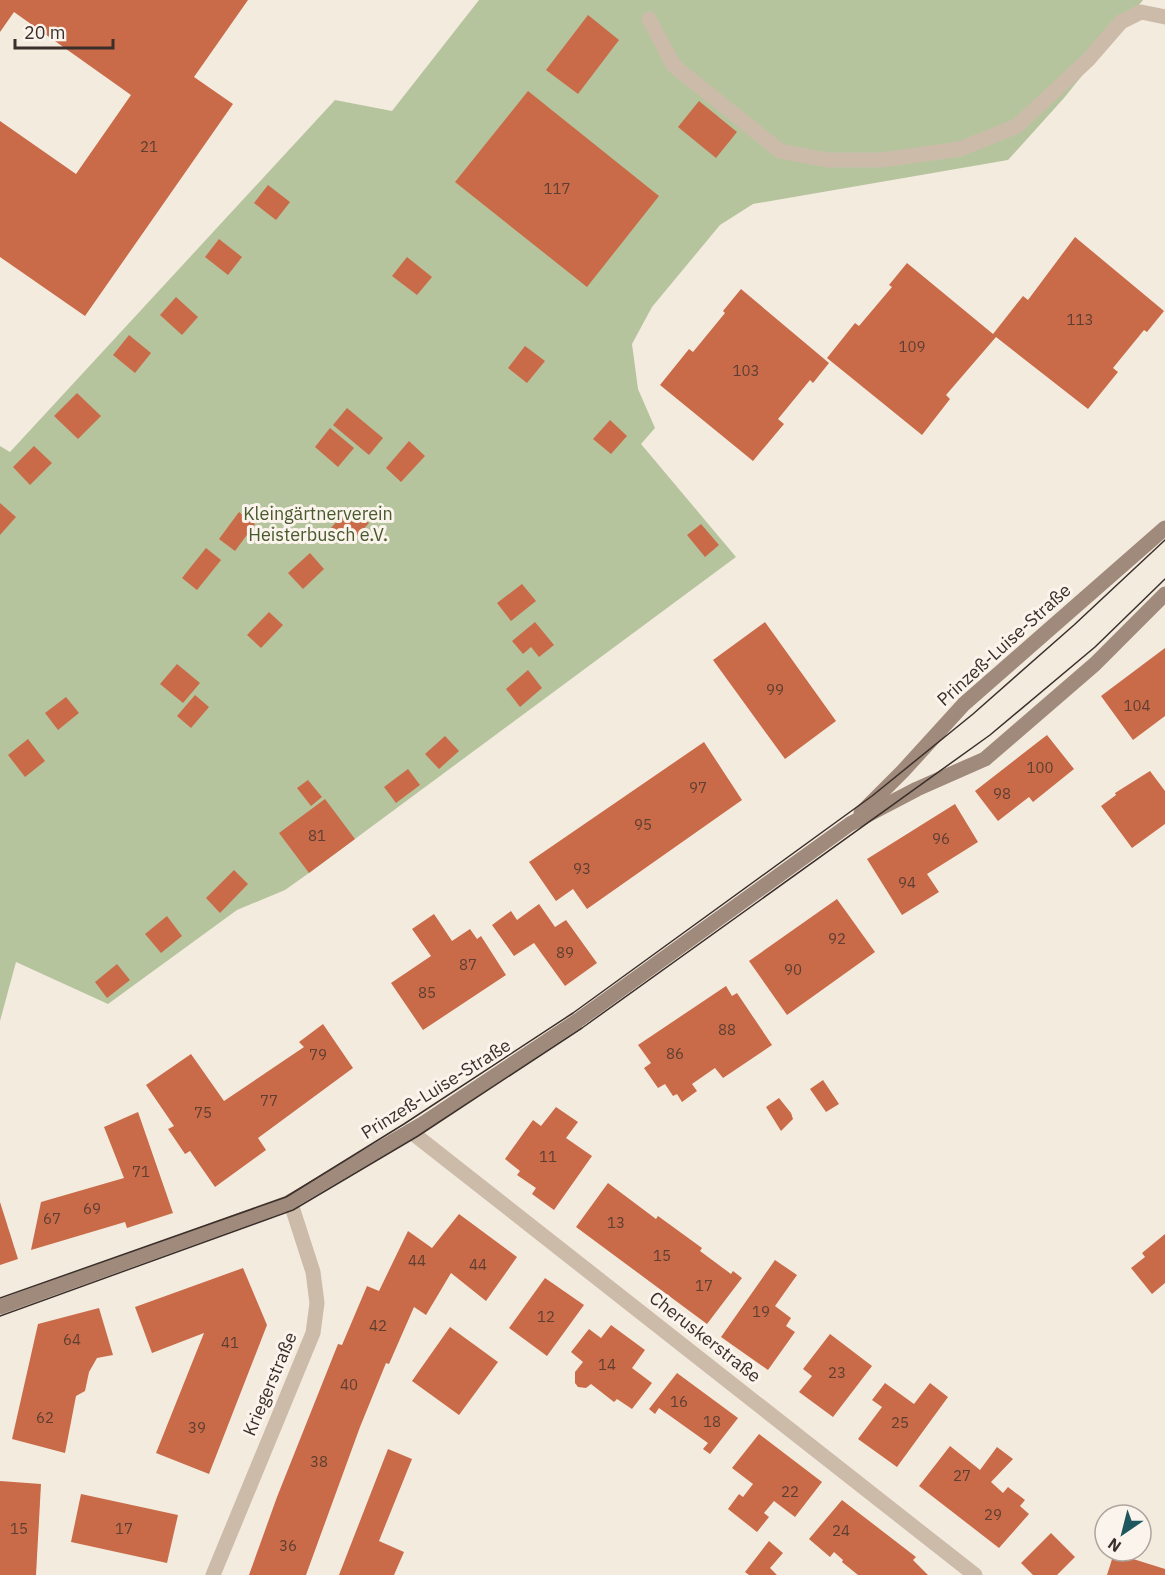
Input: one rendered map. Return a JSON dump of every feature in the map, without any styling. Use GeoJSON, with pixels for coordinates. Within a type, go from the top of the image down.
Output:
{"type":"FeatureCollection","features":[{"type":"Feature","properties":{"kind":"main road","name":"Prinzeß-Luise-Straße"},"geometry":{"type":"LineString","coordinates":[[850,824],[903,771],[964,704],[1165,528]]}},
{"type":"Feature","properties":{"kind":"main road","name":"Prinzeß-Luise-Straße"},"geometry":{"type":"LineString","coordinates":[[0,1307],[288,1203],[410,1131],[577,1021],[850,824],[917,789],[985,759],[1095,664],[1165,594]]}},
{"type":"Feature","properties":{"kind":"street"},"geometry":{"type":"LineString","coordinates":[[649,19],[674,66],[780,151],[827,160],[882,160],[960,149],[1017,126],[1088,60],[1121,22],[1141,12],[1165,17]]}},
{"type":"Feature","properties":{"kind":"street","name":"Cheruskerstraße"},"geometry":{"type":"LineString","coordinates":[[410,1131],[975,1575]]}},
{"type":"Feature","properties":{"kind":"street","name":"Kriegerstraße"},"geometry":{"type":"LineString","coordinates":[[213,1575],[313,1333],[316,1303],[313,1272],[293,1210],[288,1203]]}},
{"type":"Feature","properties":{"kind":"green space","name":"Kleingärtnerverein Heisterbusch e.V."},"geometry":{"type":"Polygon","coordinates":[[[479,0],[1143,0],[1064,98],[1008,160],[753,204],[720,225],[652,307],[632,344],[638,389],[655,428],[641,444],[736,557],[309,873],[285,890],[237,910],[108,1004],[16,962],[0,1021],[0,446],[10,452],[335,100],[392,111],[479,0]]]}},
{"type":"Feature","properties":{"kind":"building"},"geometry":{"type":"Polygon","coordinates":[[[0,0],[248,0],[194,77],[233,104],[85,316],[0,257],[0,121],[76,174],[131,95],[14,12],[0,32],[0,0]]]}},
{"type":"Feature","properties":{"kind":"building"},"geometry":{"type":"Polygon","coordinates":[[[588,15],[619,40],[578,94],[546,70],[588,15]]]}},
{"type":"Feature","properties":{"kind":"building"},"geometry":{"type":"Polygon","coordinates":[[[528,91],[659,196],[587,287],[455,182],[528,91]]]}},
{"type":"Feature","properties":{"kind":"building"},"geometry":{"type":"Polygon","coordinates":[[[699,101],[737,132],[716,158],[678,127],[699,101]]]}},
{"type":"Feature","properties":{"kind":"building"},"geometry":{"type":"Polygon","coordinates":[[[268,185],[290,202],[276,220],[254,203],[268,185]]]}},
{"type":"Feature","properties":{"kind":"building"},"geometry":{"type":"Polygon","coordinates":[[[1075,237],[1164,311],[1147,332],[1144,330],[1113,368],[1118,372],[1088,409],[996,337],[946,395],[950,399],[922,435],[827,358],[855,323],[859,326],[892,287],[889,285],[907,263],[993,334],[1023,296],[1028,300],[1075,237]]]}},
{"type":"Feature","properties":{"kind":"building"},"geometry":{"type":"Polygon","coordinates":[[[219,239],[242,257],[228,275],[205,257],[219,239]]]}},
{"type":"Feature","properties":{"kind":"building"},"geometry":{"type":"Polygon","coordinates":[[[407,257],[432,277],[417,295],[392,276],[407,257]]]}},
{"type":"Feature","properties":{"kind":"building"},"geometry":{"type":"Polygon","coordinates":[[[741,289],[829,363],[813,383],[810,380],[778,419],[784,424],[753,461],[660,385],[689,349],[693,352],[725,313],[723,311],[741,289]]]}},
{"type":"Feature","properties":{"kind":"building"},"geometry":{"type":"Polygon","coordinates":[[[176,297],[198,317],[182,335],[160,315],[176,297]]]}},
{"type":"Feature","properties":{"kind":"building"},"geometry":{"type":"Polygon","coordinates":[[[129,335],[151,353],[135,373],[113,355],[129,335]]]}},
{"type":"Feature","properties":{"kind":"building"},"geometry":{"type":"Polygon","coordinates":[[[525,346],[545,361],[527,383],[508,368],[525,346]]]}},
{"type":"Feature","properties":{"kind":"building"},"geometry":{"type":"Polygon","coordinates":[[[77,393],[101,416],[78,439],[54,416],[77,393]]]}},
{"type":"Feature","properties":{"kind":"building"},"geometry":{"type":"Polygon","coordinates":[[[347,408],[383,438],[369,455],[333,425],[347,408]]]}},
{"type":"Feature","properties":{"kind":"building"},"geometry":{"type":"Polygon","coordinates":[[[610,420],[627,436],[611,454],[593,439],[610,420]]]}},
{"type":"Feature","properties":{"kind":"building"},"geometry":{"type":"Polygon","coordinates":[[[330,428],[354,448],[338,467],[315,447],[330,428]]]}},
{"type":"Feature","properties":{"kind":"building"},"geometry":{"type":"Polygon","coordinates":[[[409,441],[425,456],[401,482],[386,468],[409,441]]]}},
{"type":"Feature","properties":{"kind":"building"},"geometry":{"type":"Polygon","coordinates":[[[34,446],[52,463],[30,485],[13,467],[34,446]]]}},
{"type":"Feature","properties":{"kind":"building"},"geometry":{"type":"Polygon","coordinates":[[[0,503],[16,517],[0,535],[0,503]]]}},
{"type":"Feature","properties":{"kind":"building"},"geometry":{"type":"Polygon","coordinates":[[[349,507],[369,523],[350,544],[331,528],[349,507]]]}},
{"type":"Feature","properties":{"kind":"building"},"geometry":{"type":"Polygon","coordinates":[[[239,512],[255,524],[235,551],[219,539],[239,512]]]}},
{"type":"Feature","properties":{"kind":"building"},"geometry":{"type":"Polygon","coordinates":[[[701,524],[719,545],[705,557],[687,535],[701,524]]]}},
{"type":"Feature","properties":{"kind":"building"},"geometry":{"type":"Polygon","coordinates":[[[206,548],[221,560],[197,590],[182,578],[206,548]]]}},
{"type":"Feature","properties":{"kind":"building"},"geometry":{"type":"Polygon","coordinates":[[[310,553],[324,569],[303,589],[288,573],[310,553]]]}},
{"type":"Feature","properties":{"kind":"building"},"geometry":{"type":"Polygon","coordinates":[[[522,584],[536,601],[511,621],[497,603],[522,584]]]}},
{"type":"Feature","properties":{"kind":"building"},"geometry":{"type":"Polygon","coordinates":[[[269,612],[283,625],[261,648],[247,635],[269,612]]]}},
{"type":"Feature","properties":{"kind":"building"},"geometry":{"type":"Polygon","coordinates":[[[535,622],[554,645],[539,657],[531,647],[523,654],[512,641],[535,622]]]}},
{"type":"Feature","properties":{"kind":"building"},"geometry":{"type":"Polygon","coordinates":[[[765,622],[836,721],[785,759],[713,660],[765,622]]]}},
{"type":"Feature","properties":{"kind":"building"},"geometry":{"type":"Polygon","coordinates":[[[1165,648],[1165,716],[1133,740],[1101,696],[1165,648]]]}},
{"type":"Feature","properties":{"kind":"building"},"geometry":{"type":"Polygon","coordinates":[[[177,664],[200,683],[183,703],[160,684],[177,664]]]}},
{"type":"Feature","properties":{"kind":"building"},"geometry":{"type":"Polygon","coordinates":[[[528,670],[542,688],[520,707],[506,689],[528,670]]]}},
{"type":"Feature","properties":{"kind":"building"},"geometry":{"type":"Polygon","coordinates":[[[195,695],[209,707],[191,728],[177,716],[195,695]]]}},
{"type":"Feature","properties":{"kind":"building"},"geometry":{"type":"Polygon","coordinates":[[[66,697],[79,713],[58,730],[45,713],[66,697]]]}},
{"type":"Feature","properties":{"kind":"building"},"geometry":{"type":"Polygon","coordinates":[[[1047,735],[1074,769],[1033,802],[1029,797],[998,821],[975,791],[1047,735]]]}},
{"type":"Feature","properties":{"kind":"building"},"geometry":{"type":"Polygon","coordinates":[[[445,736],[459,751],[439,769],[425,754],[445,736]]]}},
{"type":"Feature","properties":{"kind":"building"},"geometry":{"type":"Polygon","coordinates":[[[28,739],[45,761],[25,777],[8,755],[28,739]]]}},
{"type":"Feature","properties":{"kind":"building"},"geometry":{"type":"Polygon","coordinates":[[[704,742],[742,800],[587,909],[573,889],[556,901],[529,862],[704,742]]]}},
{"type":"Feature","properties":{"kind":"building"},"geometry":{"type":"Polygon","coordinates":[[[408,769],[420,785],[396,803],[384,787],[408,769]]]}},
{"type":"Feature","properties":{"kind":"building"},"geometry":{"type":"Polygon","coordinates":[[[1150,771],[1165,791],[1165,824],[1132,848],[1101,806],[1116,795],[1115,793],[1150,771]]]}},
{"type":"Feature","properties":{"kind":"building"},"geometry":{"type":"Polygon","coordinates":[[[308,780],[322,797],[311,806],[297,788],[308,780]]]}},
{"type":"Feature","properties":{"kind":"building"},"geometry":{"type":"Polygon","coordinates":[[[325,799],[355,839],[309,873],[279,833],[325,799]]]}},
{"type":"Feature","properties":{"kind":"building"},"geometry":{"type":"Polygon","coordinates":[[[955,804],[978,842],[927,874],[939,892],[902,915],[867,859],[955,804]]]}},
{"type":"Feature","properties":{"kind":"building"},"geometry":{"type":"Polygon","coordinates":[[[234,870],[248,884],[220,913],[206,898],[234,870]]]}},
{"type":"Feature","properties":{"kind":"building"},"geometry":{"type":"Polygon","coordinates":[[[837,899],[875,952],[787,1015],[749,961],[837,899]]]}},
{"type":"Feature","properties":{"kind":"building"},"geometry":{"type":"Polygon","coordinates":[[[539,904],[555,927],[566,920],[597,963],[565,986],[534,943],[514,956],[492,925],[511,911],[517,920],[539,904]]]}},
{"type":"Feature","properties":{"kind":"building"},"geometry":{"type":"Polygon","coordinates":[[[434,914],[452,941],[470,929],[477,939],[481,936],[506,975],[423,1030],[391,983],[431,956],[412,929],[434,914]]]}},
{"type":"Feature","properties":{"kind":"building"},"geometry":{"type":"Polygon","coordinates":[[[167,916],[182,936],[161,953],[145,934],[167,916]]]}},
{"type":"Feature","properties":{"kind":"building"},"geometry":{"type":"Polygon","coordinates":[[[117,964],[130,980],[107,998],[95,982],[117,964]]]}},
{"type":"Feature","properties":{"kind":"building"},"geometry":{"type":"Polygon","coordinates":[[[726,986],[732,996],[737,993],[772,1045],[723,1078],[715,1068],[692,1084],[697,1091],[682,1102],[677,1094],[673,1096],[665,1084],[658,1088],[644,1068],[651,1063],[638,1045],[726,986]]]}},
{"type":"Feature","properties":{"kind":"building"},"geometry":{"type":"Polygon","coordinates":[[[323,1024],[353,1068],[258,1138],[266,1150],[215,1187],[190,1151],[185,1154],[168,1129],[174,1126],[146,1085],[191,1054],[224,1101],[304,1047],[299,1042],[323,1024]]]}},
{"type":"Feature","properties":{"kind":"building"},"geometry":{"type":"Polygon","coordinates":[[[823,1080],[839,1104],[826,1112],[810,1089],[823,1080]]]}},
{"type":"Feature","properties":{"kind":"building"},"geometry":{"type":"Polygon","coordinates":[[[779,1098],[793,1119],[781,1131],[766,1107],[779,1098]]]}},
{"type":"Feature","properties":{"kind":"building"},"geometry":{"type":"Polygon","coordinates":[[[556,1107],[578,1122],[566,1138],[592,1156],[554,1210],[532,1194],[536,1188],[517,1175],[520,1171],[505,1159],[533,1120],[541,1126],[556,1107]]]}},
{"type":"Feature","properties":{"kind":"building"},"geometry":{"type":"Polygon","coordinates":[[[138,1112],[173,1213],[127,1228],[125,1222],[31,1250],[41,1202],[124,1178],[104,1127],[138,1112]]]}},
{"type":"Feature","properties":{"kind":"building"},"geometry":{"type":"Polygon","coordinates":[[[608,1183],[656,1219],[658,1216],[702,1248],[700,1251],[731,1274],[733,1271],[742,1278],[707,1324],[576,1227],[608,1183]]]}},
{"type":"Feature","properties":{"kind":"building"},"geometry":{"type":"Polygon","coordinates":[[[0,1202],[18,1259],[0,1265],[0,1202]]]}},
{"type":"Feature","properties":{"kind":"building"},"geometry":{"type":"Polygon","coordinates":[[[459,1214],[517,1257],[486,1301],[451,1273],[426,1315],[414,1307],[389,1364],[386,1363],[360,1427],[306,1575],[249,1575],[277,1497],[338,1344],[342,1345],[367,1286],[379,1291],[408,1231],[432,1248],[459,1214]]]}},
{"type":"Feature","properties":{"kind":"building"},"geometry":{"type":"Polygon","coordinates":[[[1165,1234],[1165,1283],[1152,1294],[1131,1268],[1145,1257],[1142,1253],[1165,1234]]]}},
{"type":"Feature","properties":{"kind":"building"},"geometry":{"type":"Polygon","coordinates":[[[775,1260],[797,1275],[775,1306],[791,1318],[786,1326],[795,1332],[768,1370],[721,1337],[775,1260]]]}},
{"type":"Feature","properties":{"kind":"building"},"geometry":{"type":"Polygon","coordinates":[[[243,1268],[267,1325],[209,1474],[156,1453],[204,1333],[152,1353],[135,1307],[243,1268]]]}},
{"type":"Feature","properties":{"kind":"building"},"geometry":{"type":"Polygon","coordinates":[[[545,1278],[584,1305],[547,1356],[509,1328],[545,1278]]]}},
{"type":"Feature","properties":{"kind":"building"},"geometry":{"type":"Polygon","coordinates":[[[99,1308],[113,1355],[97,1358],[89,1372],[85,1391],[76,1396],[65,1453],[12,1439],[38,1324],[99,1308]]]}},
{"type":"Feature","properties":{"kind":"building"},"geometry":{"type":"Polygon","coordinates":[[[611,1325],[645,1350],[632,1368],[652,1383],[632,1409],[617,1399],[614,1402],[591,1384],[586,1388],[578,1387],[575,1383],[575,1372],[583,1362],[571,1352],[589,1329],[601,1338],[611,1325]]]}},
{"type":"Feature","properties":{"kind":"building"},"geometry":{"type":"Polygon","coordinates":[[[450,1327],[498,1362],[459,1415],[412,1381],[450,1327]]]}},
{"type":"Feature","properties":{"kind":"building"},"geometry":{"type":"Polygon","coordinates":[[[830,1334],[872,1366],[833,1417],[799,1392],[812,1376],[803,1369],[830,1334]]]}},
{"type":"Feature","properties":{"kind":"building"},"geometry":{"type":"Polygon","coordinates":[[[677,1373],[738,1418],[710,1454],[703,1449],[708,1443],[659,1408],[655,1414],[649,1409],[677,1373]]]}},
{"type":"Feature","properties":{"kind":"building"},"geometry":{"type":"Polygon","coordinates":[[[885,1383],[914,1404],[930,1383],[948,1397],[897,1467],[858,1439],[882,1407],[872,1400],[885,1383]]]}},
{"type":"Feature","properties":{"kind":"building"},"geometry":{"type":"Polygon","coordinates":[[[759,1434],[822,1482],[795,1517],[774,1501],[764,1513],[769,1517],[757,1532],[728,1509],[739,1494],[743,1497],[753,1484],[732,1468],[759,1434]]]}},
{"type":"Feature","properties":{"kind":"building"},"geometry":{"type":"Polygon","coordinates":[[[950,1446],[980,1470],[997,1447],[1013,1459],[991,1482],[1003,1493],[1008,1487],[1025,1500],[1020,1506],[1029,1514],[999,1548],[919,1486],[950,1446]]]}},
{"type":"Feature","properties":{"kind":"building"},"geometry":{"type":"Polygon","coordinates":[[[388,1449],[412,1459],[379,1541],[404,1552],[394,1575],[339,1575],[388,1449]]]}},
{"type":"Feature","properties":{"kind":"building"},"geometry":{"type":"Polygon","coordinates":[[[0,1481],[41,1484],[36,1575],[0,1575],[0,1481]]]}},
{"type":"Feature","properties":{"kind":"building"},"geometry":{"type":"Polygon","coordinates":[[[81,1494],[178,1515],[167,1563],[71,1542],[81,1494]]]}},
{"type":"Feature","properties":{"kind":"building"},"geometry":{"type":"Polygon","coordinates":[[[842,1500],[916,1557],[913,1560],[928,1575],[858,1575],[834,1552],[830,1557],[809,1539],[842,1500]]]}},
{"type":"Feature","properties":{"kind":"building"},"geometry":{"type":"Polygon","coordinates":[[[1051,1533],[1075,1557],[1057,1575],[1033,1575],[1021,1563],[1051,1533]]]}},
{"type":"Feature","properties":{"kind":"building"},"geometry":{"type":"Polygon","coordinates":[[[769,1541],[783,1553],[770,1568],[777,1575],[749,1575],[745,1572],[769,1541]]]}},
{"type":"Feature","properties":{"kind":"building"},"geometry":{"type":"Polygon","coordinates":[[[1111,1563],[1146,1563],[1165,1569],[1165,1575],[1107,1575],[1111,1563]]]}},
{"type":"Feature","properties":{"kind":"tram line"},"geometry":{"type":"LineString","coordinates":[[0,1298],[286,1197],[404,1124],[573,1013],[872,796],[973,714],[1074,625],[1165,540]]}},
{"type":"Feature","properties":{"kind":"tram line"},"geometry":{"type":"LineString","coordinates":[[0,1316],[293,1210],[418,1136],[582,1028],[990,735],[1095,647],[1165,579]]}}]}
